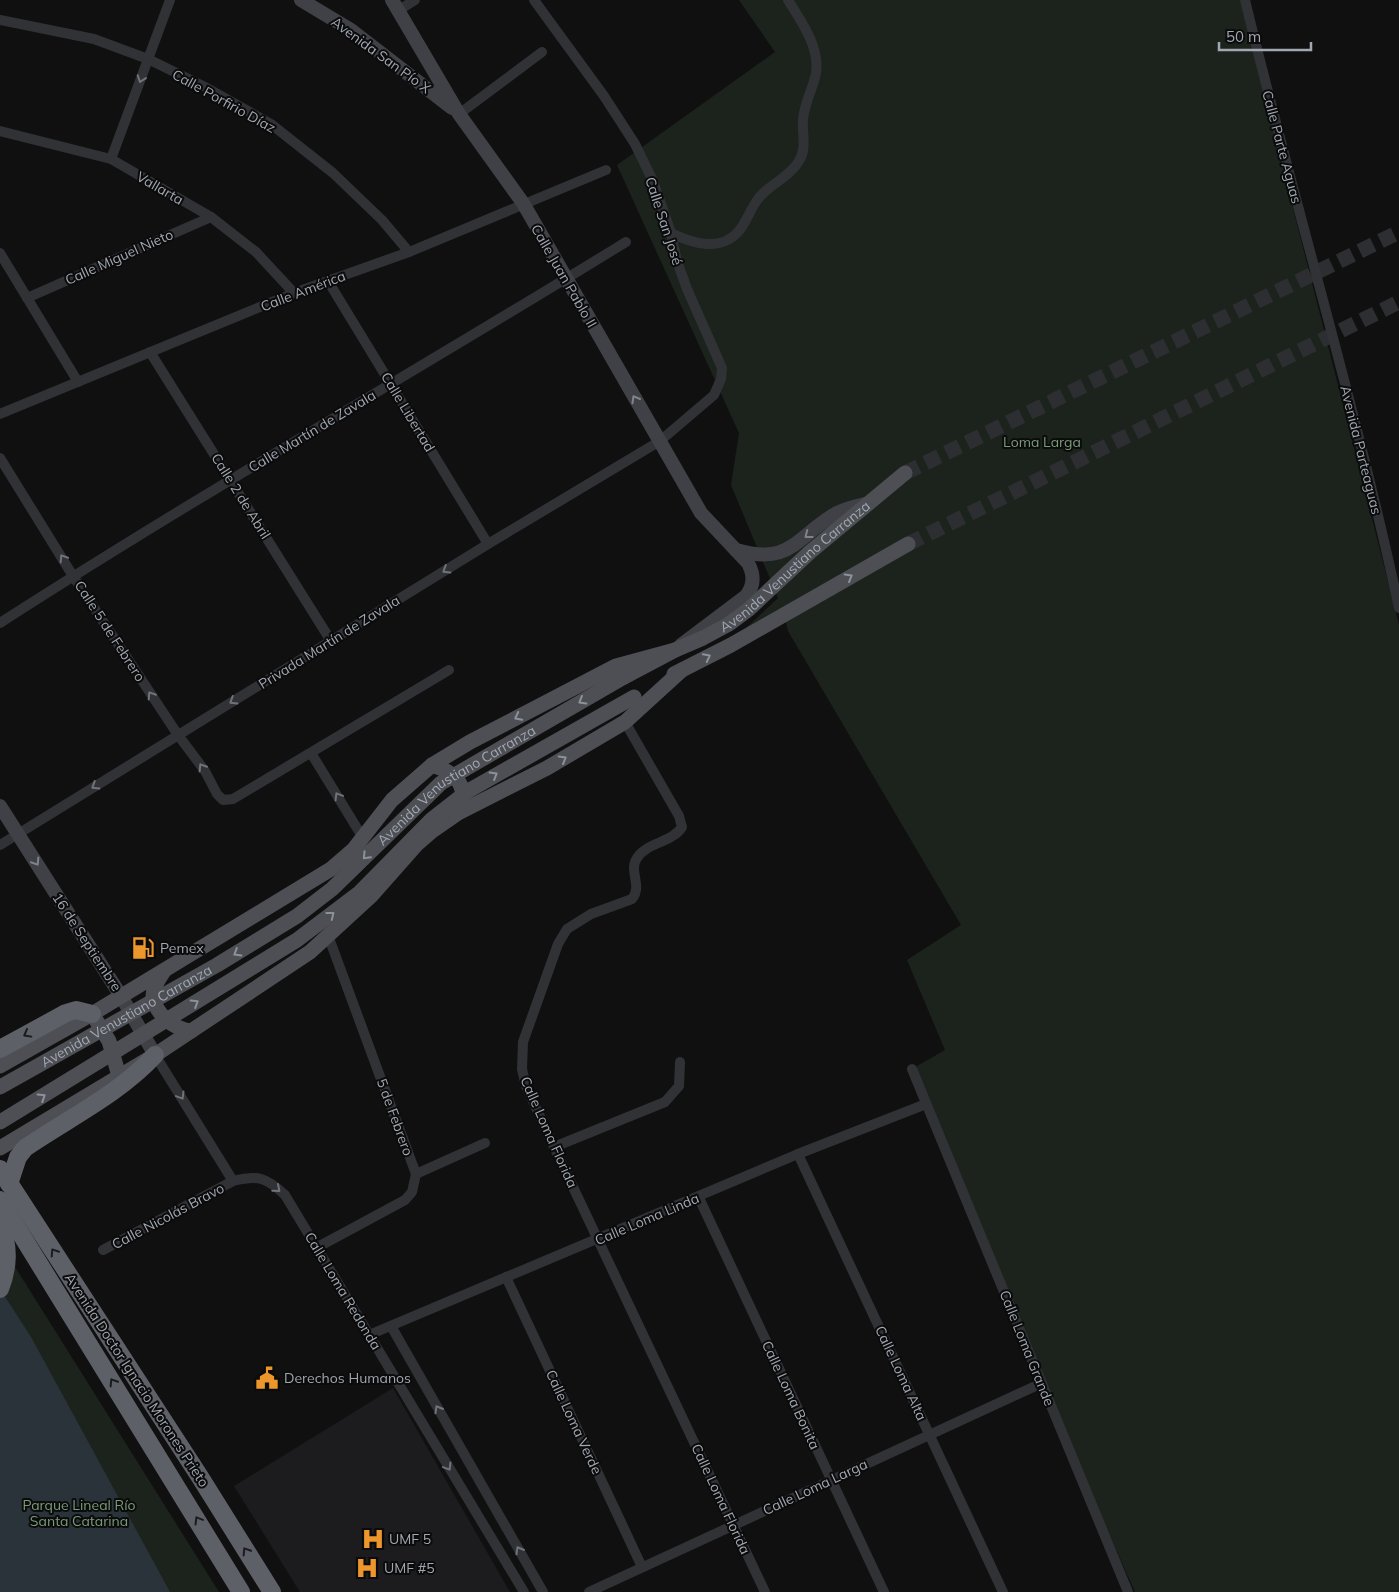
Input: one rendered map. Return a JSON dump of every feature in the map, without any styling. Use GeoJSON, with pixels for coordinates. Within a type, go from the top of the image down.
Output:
{"type":"FeatureCollection","features":[{"type":"Feature","properties":{"kind":"highway"},"geometry":{"type":"LineString","coordinates":[[0,1049],[66,1013],[76,1010],[92,1014]]}},
{"type":"Feature","properties":{"kind":"highway"},"geometry":{"type":"LineString","coordinates":[[4,1177],[25,1148],[121,1086],[138,1073],[155,1054]]}},
{"type":"Feature","properties":{"kind":"highway","name":"Avenida Doctor Ignacio Morones Prieto"},"geometry":{"type":"LineString","coordinates":[[4,1177],[200,1476],[272,1592]]}},
{"type":"Feature","properties":{"kind":"highway","name":"Avenida Doctor Ignacio Morones Prieto"},"geometry":{"type":"LineString","coordinates":[[0,1200],[241,1592]]}},
{"type":"Feature","properties":{"kind":"highway"},"geometry":{"type":"LineString","coordinates":[[0,1225],[4,1232],[8,1262],[7,1271],[0,1289]]}},
{"type":"Feature","properties":{"kind":"main road","name":"Avenida Venustiano Carranza"},"geometry":{"type":"LineString","coordinates":[[0,1087],[217,965],[298,916],[338,883],[441,783],[624,677],[729,624],[749,609],[866,504],[906,472]]}},
{"type":"Feature","properties":{"kind":"main road","name":"Avenida Venustiano Carranza"},"geometry":{"type":"LineString","coordinates":[[0,1122],[297,940],[359,893],[431,820],[468,791],[908,544]]}},
{"type":"Feature","properties":{"kind":"main road"},"geometry":{"type":"LineString","coordinates":[[0,1066],[92,1014],[331,870],[363,838],[392,800],[432,765],[470,742],[616,666],[675,650]]}},
{"type":"Feature","properties":{"kind":"main road"},"geometry":{"type":"LineString","coordinates":[[0,1148],[155,1054],[310,952],[329,938],[371,896],[417,844],[458,813],[547,768],[625,722],[682,670]]}},
{"type":"Feature","properties":{"kind":"main road"},"geometry":{"type":"LineString","coordinates":[[432,765],[441,768],[460,781],[463,791],[458,813]]}},
{"type":"Feature","properties":{"kind":"main road"},"geometry":{"type":"LineString","coordinates":[[166,968],[154,987],[153,997],[158,1008],[170,1023],[182,1030],[191,1031]]}},
{"type":"Feature","properties":{"kind":"main road"},"geometry":{"type":"LineString","coordinates":[[92,1014],[110,1041],[116,1077]]}},
{"type":"Feature","properties":{"kind":"street"},"geometry":{"type":"LineString","coordinates":[[111,159],[170,0]]}},
{"type":"Feature","properties":{"kind":"street","name":"Avenida San Pío X"},"geometry":{"type":"LineString","coordinates":[[301,0],[351,30],[459,114]]}},
{"type":"Feature","properties":{"kind":"street"},"geometry":{"type":"LineString","coordinates":[[395,5],[415,0]]}},
{"type":"Feature","properties":{"kind":"street","name":"Calle San José"},"geometry":{"type":"LineString","coordinates":[[534,0],[604,96],[635,144],[654,181],[687,289],[722,368],[722,379],[714,395],[660,441]]}},
{"type":"Feature","properties":{"kind":"street"},"geometry":{"type":"LineString","coordinates":[[671,233],[698,244],[710,244],[732,237],[742,227],[757,199],[791,171],[803,154],[803,121],[806,101],[816,74],[816,58],[811,41],[788,0]]}},
{"type":"Feature","properties":{"kind":"street","name":"Calle Parte Aguas"},"geometry":{"type":"LineString","coordinates":[[1245,0],[1272,114],[1322,293]]}},
{"type":"Feature","properties":{"kind":"street","name":"Calle Juan Pablo II"},"geometry":{"type":"LineString","coordinates":[[395,5],[459,114],[523,203],[701,513],[752,570],[753,581],[750,591],[675,650]]}},
{"type":"Feature","properties":{"kind":"street","name":"Calle Porfirio Díaz"},"geometry":{"type":"LineString","coordinates":[[0,20],[94,39],[148,59],[207,88],[271,124],[333,173],[382,220],[409,252]]}},
{"type":"Feature","properties":{"kind":"street"},"geometry":{"type":"LineString","coordinates":[[459,114],[542,52]]}},
{"type":"Feature","properties":{"kind":"street","name":"Vallarta"},"geometry":{"type":"LineString","coordinates":[[0,131],[111,159],[211,217],[256,252],[294,293]]}},
{"type":"Feature","properties":{"kind":"street","name":"Calle América"},"geometry":{"type":"LineString","coordinates":[[0,414],[294,293],[409,252],[606,170]]}},
{"type":"Feature","properties":{"kind":"street","name":"Calle Miguel Nieto"},"geometry":{"type":"LineString","coordinates":[[28,298],[211,217]]}},
{"type":"Feature","properties":{"kind":"street","name":"Calle Martín de Zavala"},"geometry":{"type":"LineString","coordinates":[[0,623],[73,576],[390,383],[566,280],[626,242]]}},
{"type":"Feature","properties":{"kind":"street"},"geometry":{"type":"LineString","coordinates":[[0,254],[78,382]]}},
{"type":"Feature","properties":{"kind":"street","name":"Calle Libertad"},"geometry":{"type":"LineString","coordinates":[[328,281],[488,544]]}},
{"type":"Feature","properties":{"kind":"street","name":"Avenida Parteaguas"},"geometry":{"type":"LineString","coordinates":[[1322,293],[1399,608]]}},
{"type":"Feature","properties":{"kind":"street","name":"Calle 2 de Abril"},"geometry":{"type":"LineString","coordinates":[[150,352],[232,480],[331,641]]}},
{"type":"Feature","properties":{"kind":"street","name":"Privada Martín de Zavala"},"geometry":{"type":"LineString","coordinates":[[0,845],[488,544],[660,441]]}},
{"type":"Feature","properties":{"kind":"street","name":"Calle 5 de Febrero"},"geometry":{"type":"LineString","coordinates":[[0,458],[73,576],[178,735],[196,758],[217,794],[223,800],[233,799],[311,753]]}},
{"type":"Feature","properties":{"kind":"street"},"geometry":{"type":"LineString","coordinates":[[736,550],[761,555],[783,552],[833,515],[866,504]]}},
{"type":"Feature","properties":{"kind":"street"},"geometry":{"type":"LineString","coordinates":[[363,838],[311,753],[449,670]]}},
{"type":"Feature","properties":{"kind":"street","name":"Calle Loma Florida"},"geometry":{"type":"LineString","coordinates":[[625,722],[679,816],[682,827],[674,835],[648,848],[636,858],[634,869],[637,889],[632,899],[578,921],[567,930],[558,944],[523,1042],[521,1055],[526,1086],[765,1592]]}},
{"type":"Feature","properties":{"kind":"street","name":"16 de Septiembre"},"geometry":{"type":"LineString","coordinates":[[0,806],[121,996],[233,1181]]}},
{"type":"Feature","properties":{"kind":"street","name":"5 de Febrero"},"geometry":{"type":"LineString","coordinates":[[316,1248],[405,1200],[412,1192],[416,1174],[329,938]]}},
{"type":"Feature","properties":{"kind":"street"},"geometry":{"type":"LineString","coordinates":[[554,1147],[665,1102],[678,1086],[680,1062]]}},
{"type":"Feature","properties":{"kind":"street","name":"Calle Loma Grande"},"geometry":{"type":"LineString","coordinates":[[912,1068],[1128,1592]]}},
{"type":"Feature","properties":{"kind":"street","name":"Calle Loma Linda"},"geometry":{"type":"LineString","coordinates":[[369,1335],[699,1198],[798,1154],[926,1104]]}},
{"type":"Feature","properties":{"kind":"street"},"geometry":{"type":"LineString","coordinates":[[416,1174],[485,1144]]}},
{"type":"Feature","properties":{"kind":"street","name":"Calle Loma Alta"},"geometry":{"type":"LineString","coordinates":[[798,1154],[1003,1592]]}},
{"type":"Feature","properties":{"kind":"street","name":"Calle Loma Redonda"},"geometry":{"type":"LineString","coordinates":[[233,1181],[260,1177],[285,1195],[524,1592]]}},
{"type":"Feature","properties":{"kind":"street","name":"Calle Nicolás Bravo"},"geometry":{"type":"LineString","coordinates":[[102,1250],[233,1181]]}},
{"type":"Feature","properties":{"kind":"street","name":"Calle Loma Bonita"},"geometry":{"type":"LineString","coordinates":[[699,1198],[884,1592]]}},
{"type":"Feature","properties":{"kind":"street","name":"Calle Loma Verde"},"geometry":{"type":"LineString","coordinates":[[506,1277],[642,1567]]}},
{"type":"Feature","properties":{"kind":"street","name":"Calle Loma Redonda"},"geometry":{"type":"LineString","coordinates":[[391,1326],[543,1592]]}},
{"type":"Feature","properties":{"kind":"street","name":"Calle Loma Larga"},"geometry":{"type":"LineString","coordinates":[[589,1592],[1042,1383]]}},
{"type":"Feature","properties":{"kind":"shaded area","name":"Parque Lineal Río Santa Catarina"},"geometry":{"type":"Polygon","coordinates":[[[0,1289],[31,1337],[170,1592],[0,1592],[0,1289]]]}},
{"type":"Feature","properties":{"kind":"shaded area","name":"UMF 5"},"geometry":{"type":"Polygon","coordinates":[[[393,1388],[510,1592],[300,1592],[234,1486],[393,1388]]]}},
{"type":"Feature","properties":{"kind":"green space","name":"Loma Larga"},"geometry":{"type":"Polygon","coordinates":[[[739,0],[1240,0],[1399,625],[1399,1592],[1135,1592],[1042,1383],[912,1069],[945,1050],[907,960],[961,925],[788,631],[783,609],[746,628],[778,598],[731,485],[739,433],[617,165],[775,52],[739,0]]]}},
{"type":"Feature","properties":{"kind":"green space","name":"Parque Lineal Río Santa Catarina"},"geometry":{"type":"Polygon","coordinates":[[[0,1243],[219,1592],[0,1592],[0,1243]]]}},
{"type":"Feature","properties":{"kind":"tunnel"},"geometry":{"type":"LineString","coordinates":[[905,473],[1399,232]]}},
{"type":"Feature","properties":{"kind":"tunnel"},"geometry":{"type":"LineString","coordinates":[[908,544],[1399,302]]}},
{"type":"Feature","properties":{"kind":"place","name":"Pemex"},"geometry":{"type":"Point","coordinates":[143,948]}},
{"type":"Feature","properties":{"kind":"place","name":"Derechos Humanos"},"geometry":{"type":"Point","coordinates":[267,1378]}},
{"type":"Feature","properties":{"kind":"place","name":"UMF 5"},"geometry":{"type":"Point","coordinates":[373,1539]}},
{"type":"Feature","properties":{"kind":"place","name":"UMF #5"},"geometry":{"type":"Point","coordinates":[367,1568]}}]}
